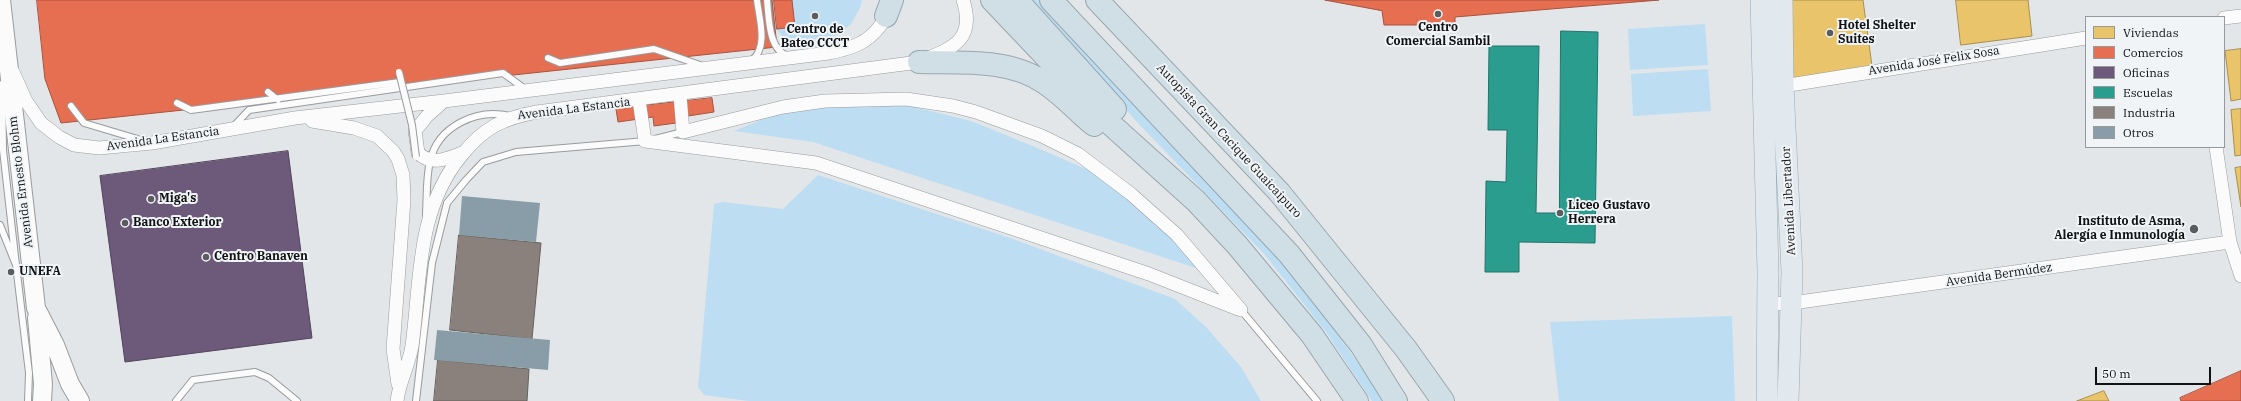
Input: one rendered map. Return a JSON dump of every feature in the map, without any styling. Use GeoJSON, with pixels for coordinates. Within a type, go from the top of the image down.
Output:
{"type":"FeatureCollection","features":[{"type":"Feature","properties":{"kind":"highway"},"geometry":{"type":"LineString","coordinates":[[992,0],[1106,120],[1196,201],[1237,245],[1312,335],[1357,401]]}},
{"type":"Feature","properties":{"kind":"highway"},"geometry":{"type":"LineString","coordinates":[[1017,0],[1118,112],[1141,150]]}},
{"type":"Feature","properties":{"kind":"highway"},"geometry":{"type":"LineString","coordinates":[[1051,0],[1289,254],[1361,345],[1396,401]]}},
{"type":"Feature","properties":{"kind":"highway","name":"Autopista Gran Cacique Guaicaipuro"},"geometry":{"type":"LineString","coordinates":[[1097,0],[1279,192],[1406,349],[1443,401]]}},
{"type":"Feature","properties":{"kind":"highway"},"geometry":{"type":"LineString","coordinates":[[1105,0],[1150,55]]}},
{"type":"Feature","properties":{"kind":"highway"},"geometry":{"type":"LineString","coordinates":[[919,62],[997,65],[1020,72],[1044,82],[1121,148],[1141,150]]}},
{"type":"Feature","properties":{"kind":"main road","name":"Avenida Libertador"},"geometry":{"type":"LineString","coordinates":[[1761,0],[1768,304],[1767,401]]}},
{"type":"Feature","properties":{"kind":"main road","name":"Avenida Libertador"},"geometry":{"type":"LineString","coordinates":[[1782,0],[1783,86],[1792,303],[1788,401]]}},
{"type":"Feature","properties":{"kind":"street","name":"Avenida Ernesto Blohm"},"geometry":{"type":"LineString","coordinates":[[1,0],[36,308],[55,345],[70,384],[80,401]]}},
{"type":"Feature","properties":{"kind":"street","name":"Avenida La Estancia"},"geometry":{"type":"LineString","coordinates":[[7,56],[26,101],[41,123],[58,138],[74,145],[99,148],[152,143],[295,118],[444,102],[746,65],[851,49],[871,35],[889,8],[902,0]]}},
{"type":"Feature","properties":{"kind":"street","name":"Avenida La Estancia"},"geometry":{"type":"LineString","coordinates":[[398,387],[412,348],[426,228],[431,206],[443,180],[464,152],[473,141],[492,127],[513,116],[680,95],[919,62],[943,52],[959,41],[967,29],[968,16],[963,0]]}},
{"type":"Feature","properties":{"kind":"street"},"geometry":{"type":"LineString","coordinates":[[2225,18],[2241,16]]}},
{"type":"Feature","properties":{"kind":"street","name":"Avenida José Felix Sosa"},"geometry":{"type":"LineString","coordinates":[[1783,86],[2085,38]]}},
{"type":"Feature","properties":{"kind":"street"},"geometry":{"type":"LineString","coordinates":[[680,95],[683,132],[783,107],[825,101],[906,99],[952,106],[976,112],[1042,136],[1078,154],[1131,194],[1177,236],[1241,310]]}},
{"type":"Feature","properties":{"kind":"street"},"geometry":{"type":"LineString","coordinates":[[639,100],[645,141],[816,163],[1149,274],[1241,310]]}},
{"type":"Feature","properties":{"kind":"street"},"geometry":{"type":"LineString","coordinates":[[444,102],[427,116],[415,132],[418,153],[430,160],[440,161],[464,152]]}},
{"type":"Feature","properties":{"kind":"street","name":"Avenida La Estancia"},"geometry":{"type":"LineString","coordinates":[[295,118],[354,128],[368,132],[377,136],[386,144],[398,160],[403,175],[404,200],[393,349],[398,387],[397,401]]}},
{"type":"Feature","properties":{"kind":"street"},"geometry":{"type":"LineString","coordinates":[[2216,148],[2230,242],[2241,276]]}},
{"type":"Feature","properties":{"kind":"street","name":"Avenida Bermúdez"},"geometry":{"type":"LineString","coordinates":[[1768,304],[1792,303],[2230,242]]}},
{"type":"Feature","properties":{"kind":"street"},"geometry":{"type":"LineString","coordinates":[[36,308],[43,384],[42,401]]}},
{"type":"Feature","properties":{"kind":"lane"},"geometry":{"type":"LineString","coordinates":[[1,0],[3,150],[29,373],[28,401]]}},
{"type":"Feature","properties":{"kind":"lane"},"geometry":{"type":"LineString","coordinates":[[746,65],[754,59],[762,39],[758,0]]}},
{"type":"Feature","properties":{"kind":"lane"},"geometry":{"type":"LineString","coordinates":[[767,0],[771,39],[785,55],[794,58]]}},
{"type":"Feature","properties":{"kind":"lane"},"geometry":{"type":"LineString","coordinates":[[548,58],[560,63],[652,47],[711,69]]}},
{"type":"Feature","properties":{"kind":"lane"},"geometry":{"type":"LineString","coordinates":[[399,72],[400,82],[412,125],[416,157]]}},
{"type":"Feature","properties":{"kind":"lane"},"geometry":{"type":"LineString","coordinates":[[231,129],[249,110],[503,73],[528,91]]}},
{"type":"Feature","properties":{"kind":"lane"},"geometry":{"type":"LineString","coordinates":[[177,103],[191,110],[278,100],[400,82]]}},
{"type":"Feature","properties":{"kind":"lane"},"geometry":{"type":"LineString","coordinates":[[268,92],[278,100]]}},
{"type":"Feature","properties":{"kind":"lane"},"geometry":{"type":"LineString","coordinates":[[71,106],[84,123],[152,143]]}},
{"type":"Feature","properties":{"kind":"lane"},"geometry":{"type":"LineString","coordinates":[[426,228],[430,160],[441,140],[458,123],[468,118],[501,114],[513,116]]}},
{"type":"Feature","properties":{"kind":"lane"},"geometry":{"type":"LineString","coordinates":[[416,401],[432,263],[447,203],[483,162],[516,152],[645,141],[683,132]]}},
{"type":"Feature","properties":{"kind":"lane"},"geometry":{"type":"LineString","coordinates":[[0,142],[3,150]]}},
{"type":"Feature","properties":{"kind":"lane"},"geometry":{"type":"LineString","coordinates":[[0,225],[16,265]]}},
{"type":"Feature","properties":{"kind":"lane"},"geometry":{"type":"LineString","coordinates":[[1241,310],[1317,401]]}},
{"type":"Feature","properties":{"kind":"lane"},"geometry":{"type":"LineString","coordinates":[[176,401],[193,380],[254,372],[269,378],[296,401]]}},
{"type":"Feature","properties":{"kind":"shaded area","name":"Centro de Bateo CCCT"},"geometry":{"type":"Polygon","coordinates":[[[772,0],[862,0],[860,8],[851,24],[837,36],[794,42],[787,41],[775,28],[772,0]]]}},
{"type":"Feature","properties":{"kind":"shaded area"},"geometry":{"type":"Polygon","coordinates":[[[1029,0],[1038,0],[1291,270],[1365,373],[1382,401],[1372,401],[1326,332],[1265,255],[1137,122],[1029,0]]]}},
{"type":"Feature","properties":{"kind":"shaded area"},"geometry":{"type":"Polygon","coordinates":[[[1705,24],[1708,65],[1630,70],[1628,29],[1705,24]]]}},
{"type":"Feature","properties":{"kind":"shaded area"},"geometry":{"type":"Polygon","coordinates":[[[1708,69],[1711,111],[1633,116],[1631,74],[1708,69]]]}},
{"type":"Feature","properties":{"kind":"shaded area"},"geometry":{"type":"Polygon","coordinates":[[[829,105],[906,105],[971,121],[1093,172],[1124,193],[1208,272],[813,142],[734,131],[788,109],[829,105]]]}},
{"type":"Feature","properties":{"kind":"shaded area"},"geometry":{"type":"Polygon","coordinates":[[[818,175],[1013,239],[1175,299],[1206,327],[1241,367],[1261,401],[748,401],[704,395],[698,387],[714,204],[723,202],[783,209],[818,175]]]}},
{"type":"Feature","properties":{"kind":"shaded area"},"geometry":{"type":"Polygon","coordinates":[[[1732,316],[1735,401],[1559,401],[1550,322],[1732,316]]]}},
{"type":"Feature","properties":{"kind":"building: Viviendas","name":"Hotel Shelter Suites"},"geometry":{"type":"Polygon","coordinates":[[[1791,0],[1863,0],[1872,66],[1793,81],[1791,0]]]}},
{"type":"Feature","properties":{"kind":"building: Viviendas"},"geometry":{"type":"Polygon","coordinates":[[[1956,0],[2028,0],[2032,36],[1961,45],[1956,0]]]}},
{"type":"Feature","properties":{"kind":"building: Viviendas"},"geometry":{"type":"Polygon","coordinates":[[[2241,49],[2241,99],[2231,101],[2225,51],[2241,49]]]}},
{"type":"Feature","properties":{"kind":"building: Viviendas"},"geometry":{"type":"Polygon","coordinates":[[[2241,109],[2241,155],[2235,156],[2231,110],[2241,109]]]}},
{"type":"Feature","properties":{"kind":"building: Viviendas"},"geometry":{"type":"Polygon","coordinates":[[[2241,167],[2241,207],[2235,168],[2241,167]]]}},
{"type":"Feature","properties":{"kind":"building: Viviendas"},"geometry":{"type":"Polygon","coordinates":[[[2104,391],[2109,401],[2077,401],[2104,391]]]}},
{"type":"Feature","properties":{"kind":"building: Comercios"},"geometry":{"type":"Polygon","coordinates":[[[37,0],[772,0],[777,47],[61,123],[45,79],[37,0]]]}},
{"type":"Feature","properties":{"kind":"building: Comercios"},"geometry":{"type":"Polygon","coordinates":[[[774,0],[792,0],[795,27],[777,29],[774,0]]]}},
{"type":"Feature","properties":{"kind":"building: Comercios","name":"Centro Comercial Sambil"},"geometry":{"type":"Polygon","coordinates":[[[1325,0],[1659,0],[1455,17],[1455,25],[1384,25],[1382,11],[1325,0]]]}},
{"type":"Feature","properties":{"kind":"building: Comercios"},"geometry":{"type":"Polygon","coordinates":[[[712,98],[714,112],[675,118],[676,123],[654,126],[653,117],[618,122],[616,109],[712,98]]]}},
{"type":"Feature","properties":{"kind":"building: Comercios"},"geometry":{"type":"Polygon","coordinates":[[[2241,371],[2241,401],[2181,401],[2180,398],[2241,371]]]}},
{"type":"Feature","properties":{"kind":"building: Oficinas","name":"Centro Banaven"},"geometry":{"type":"Polygon","coordinates":[[[288,151],[312,338],[125,362],[100,176],[288,151]]]}},
{"type":"Feature","properties":{"kind":"building: Escuelas"},"geometry":{"type":"Polygon","coordinates":[[[1561,31],[1598,32],[1595,243],[1519,242],[1519,272],[1485,272],[1486,181],[1506,182],[1507,130],[1488,130],[1489,46],[1539,46],[1536,213],[1559,213],[1561,31]]]}},
{"type":"Feature","properties":{"kind":"building: Industria"},"geometry":{"type":"Polygon","coordinates":[[[459,235],[541,243],[532,339],[450,330],[459,235]]]}},
{"type":"Feature","properties":{"kind":"building: Industria"},"geometry":{"type":"Polygon","coordinates":[[[438,360],[529,369],[527,401],[434,401],[438,360]]]}},
{"type":"Feature","properties":{"kind":"building: Otros"},"geometry":{"type":"Polygon","coordinates":[[[462,196],[540,203],[536,242],[459,235],[462,196]]]}},
{"type":"Feature","properties":{"kind":"building: Otros"},"geometry":{"type":"Polygon","coordinates":[[[437,330],[550,340],[548,370],[434,360],[437,330]]]}},
{"type":"Feature","properties":{"kind":"place","name":"Centro Comercial Sambil"},"geometry":{"type":"Point","coordinates":[1438,14]}},
{"type":"Feature","properties":{"kind":"place","name":"Centro de Bateo CCCT"},"geometry":{"type":"Point","coordinates":[815,16]}},
{"type":"Feature","properties":{"kind":"place","name":"Hotel Shelter Suites"},"geometry":{"type":"Point","coordinates":[1830,33]}},
{"type":"Feature","properties":{"kind":"place","name":"Miga's"},"geometry":{"type":"Point","coordinates":[151,199]}},
{"type":"Feature","properties":{"kind":"place","name":"Liceo Gustavo Herrera"},"geometry":{"type":"Point","coordinates":[1560,213]}},
{"type":"Feature","properties":{"kind":"place","name":"Banco Exterior"},"geometry":{"type":"Point","coordinates":[125,223]}},
{"type":"Feature","properties":{"kind":"place","name":"Instituto de Asma, Alergía e Inmunología"},"geometry":{"type":"Point","coordinates":[2194,229]}},
{"type":"Feature","properties":{"kind":"place","name":"Centro Banaven"},"geometry":{"type":"Point","coordinates":[206,257]}},
{"type":"Feature","properties":{"kind":"place","name":"UNEFA"},"geometry":{"type":"Point","coordinates":[11,272]}}]}
